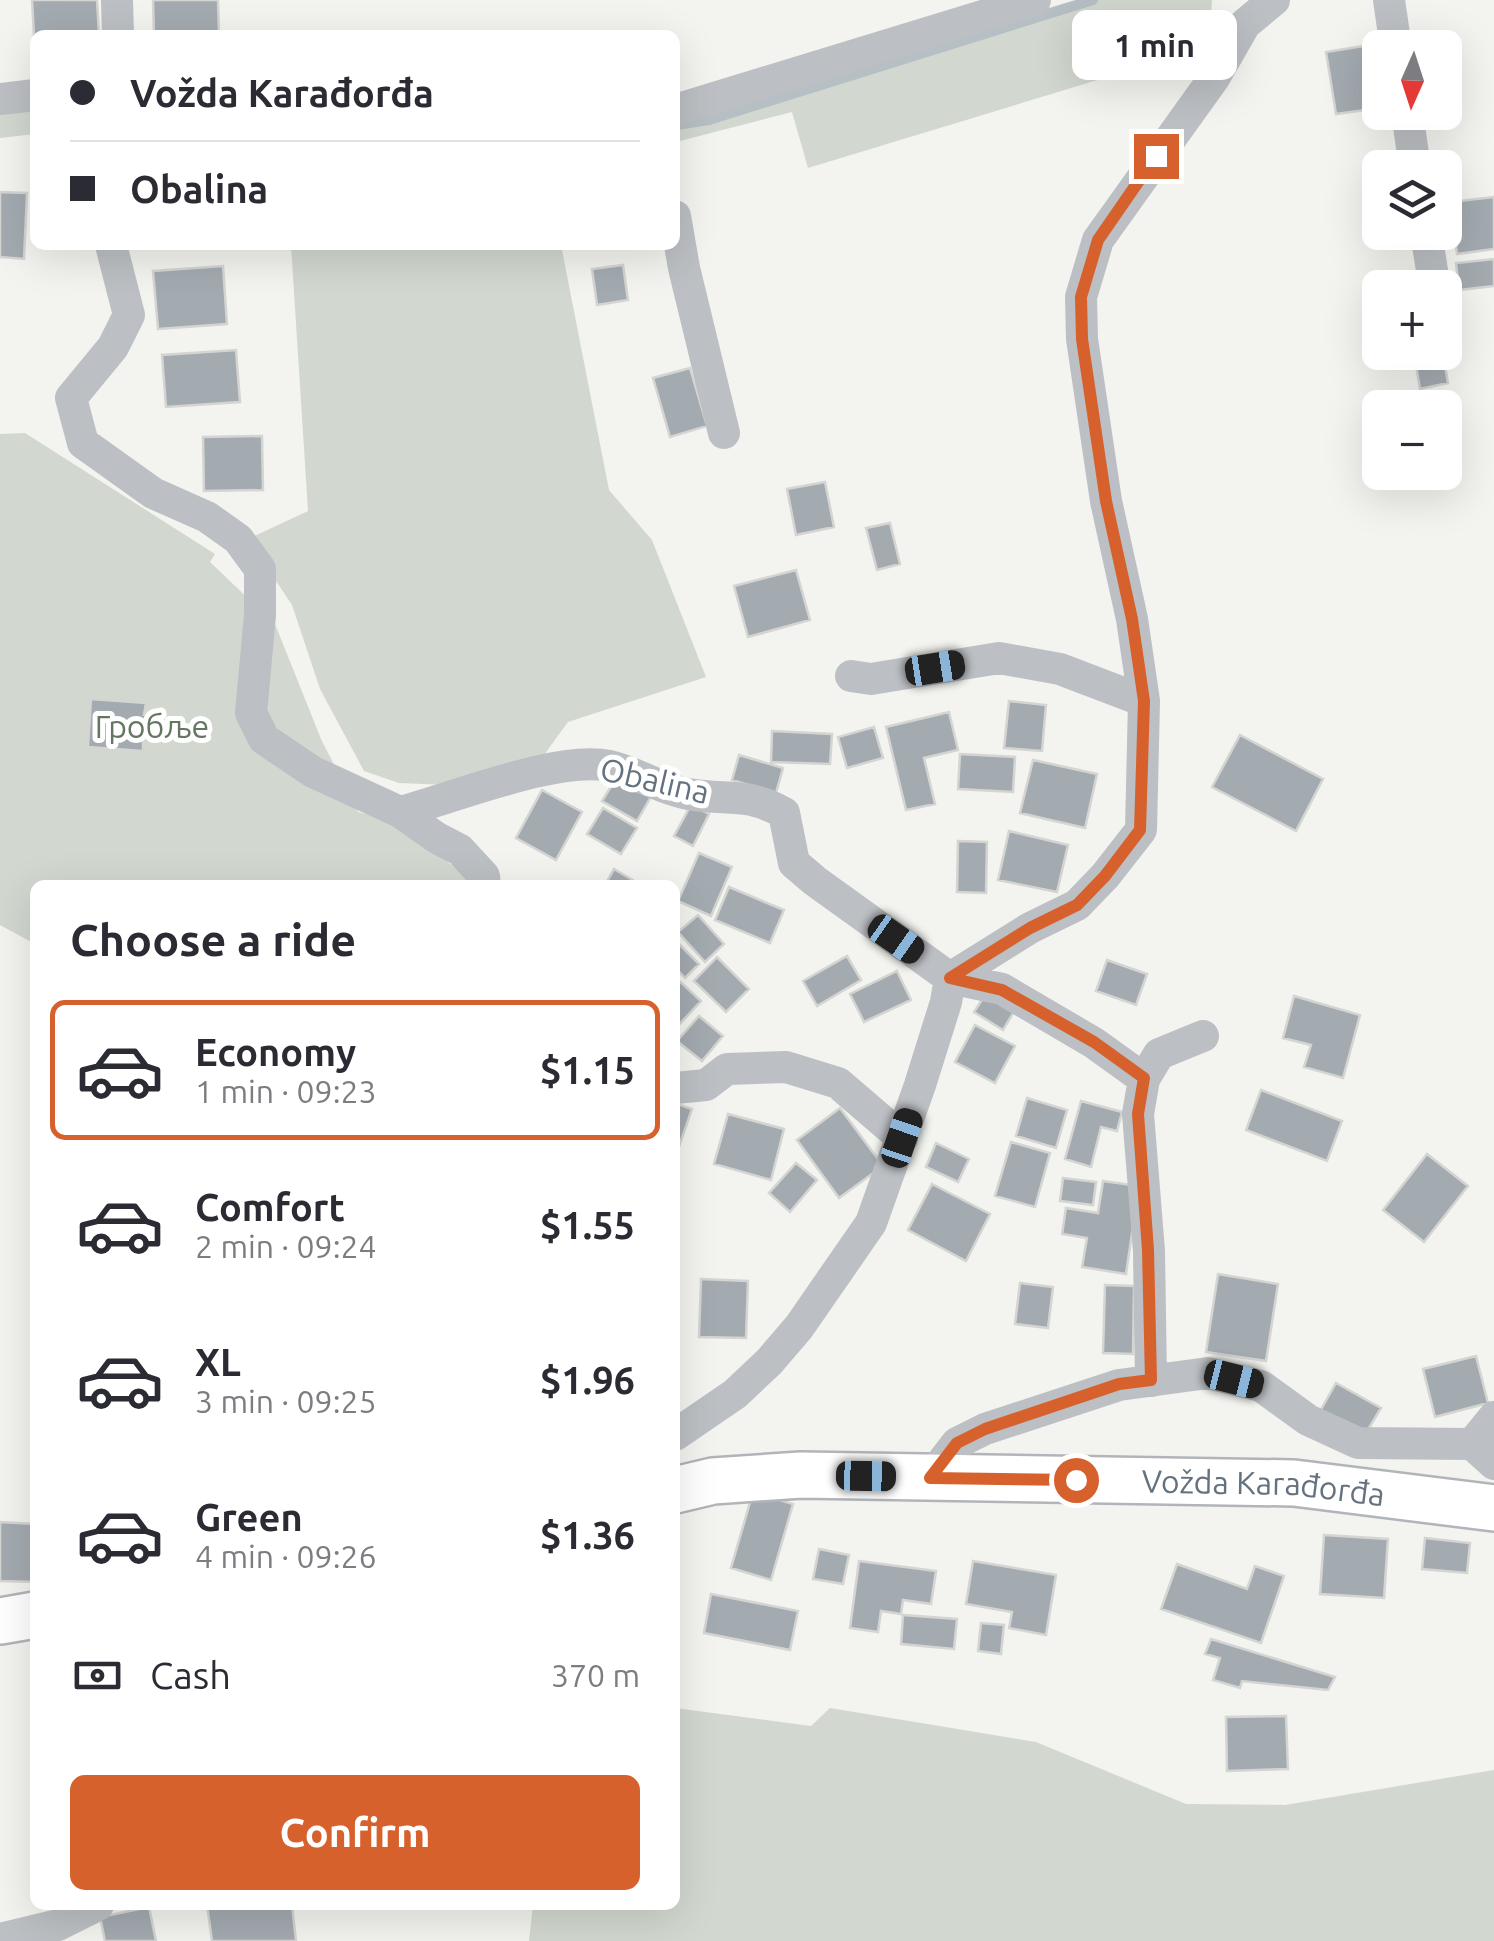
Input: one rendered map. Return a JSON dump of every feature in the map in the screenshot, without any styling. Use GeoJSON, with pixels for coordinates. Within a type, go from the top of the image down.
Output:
{"type":"FeatureCollection","features":[{"type":"Feature","properties":{"kind":"street"},"geometry":{"type":"LineString","coordinates":[[118,0],[118,30]]}},
{"type":"Feature","properties":{"kind":"street"},"geometry":{"type":"LineString","coordinates":[[680,108],[1035,0]]}},
{"type":"Feature","properties":{"kind":"street"},"geometry":{"type":"LineString","coordinates":[[680,1431],[735,1394],[799,1327],[871,1223],[946,1002],[950,978],[1030,928],[1077,905],[1140,830],[1144,701],[1132,619],[1106,501],[1082,339],[1081,297],[1098,240],[1214,78],[1240,12],[1274,0]]}},
{"type":"Feature","properties":{"kind":"street"},"geometry":{"type":"LineString","coordinates":[[1389,0],[1393,30]]}},
{"type":"Feature","properties":{"kind":"street"},"geometry":{"type":"LineString","coordinates":[[0,99],[30,96]]}},
{"type":"Feature","properties":{"kind":"street"},"geometry":{"type":"LineString","coordinates":[[680,245],[724,432]]}},
{"type":"Feature","properties":{"kind":"street"},"geometry":{"type":"LineString","coordinates":[[111,250],[129,315],[113,346],[71,398],[83,443],[153,494],[207,518],[238,539],[260,568],[251,714],[264,739],[313,772],[400,812],[460,850],[484,880]]}},
{"type":"Feature","properties":{"kind":"street"},"geometry":{"type":"LineString","coordinates":[[851,676],[871,679],[1000,658],[1060,669],[1144,701]]}},
{"type":"Feature","properties":{"kind":"street","name":"Obalina"},"geometry":{"type":"LineString","coordinates":[[400,812],[567,764],[607,766],[690,794],[762,800],[784,813],[794,862],[814,881],[950,978]]}},
{"type":"Feature","properties":{"kind":"street"},"geometry":{"type":"LineString","coordinates":[[950,978],[1002,990],[1094,1042],[1144,1078]]}},
{"type":"Feature","properties":{"kind":"street"},"geometry":{"type":"LineString","coordinates":[[1151,1380],[1148,1250],[1138,1114],[1144,1078],[1159,1054],[1203,1036]]}},
{"type":"Feature","properties":{"kind":"street"},"geometry":{"type":"LineString","coordinates":[[680,1088],[706,1085],[727,1069],[786,1067],[838,1082],[902,1138]]}},
{"type":"Feature","properties":{"kind":"street"},"geometry":{"type":"LineString","coordinates":[[930,1478],[957,1443],[985,1429],[1119,1384],[1208,1372],[1261,1386],[1308,1420],[1358,1442],[1483,1454],[1494,1418]]}},
{"type":"Feature","properties":{"kind":"street","name":"Vožda Karađorđa"},"geometry":{"type":"LineString","coordinates":[[680,1489],[713,1481],[801,1475],[1294,1484],[1494,1508]]}},
{"type":"Feature","properties":{"kind":"street"},"geometry":{"type":"LineString","coordinates":[[0,1621],[30,1616]]}},
{"type":"Feature","properties":{"kind":"street"},"geometry":{"type":"LineString","coordinates":[[0,1939],[58,1926],[88,1910]]}},
{"type":"Feature","properties":{"kind":"green space"},"geometry":{"type":"Polygon","coordinates":[[[1075,0],[1212,0],[1208,71],[1157,62],[808,168],[792,112],[680,141],[680,117],[1075,0]]]}},
{"type":"Feature","properties":{"kind":"green space"},"geometry":{"type":"Polygon","coordinates":[[[30,104],[30,135],[0,138],[0,107],[30,104]]]}},
{"type":"Feature","properties":{"kind":"green space"},"geometry":{"type":"Polygon","coordinates":[[[291,250],[562,250],[609,490],[652,540],[706,677],[568,722],[541,759],[447,785],[399,783],[364,771],[320,689],[292,605],[248,539],[308,511],[291,250]]]}},
{"type":"Feature","properties":{"kind":"green space","name":"Гробље"},"geometry":{"type":"Polygon","coordinates":[[[25,433],[215,554],[210,562],[275,624],[321,739],[358,812],[386,819],[469,877],[468,880],[30,880],[30,941],[0,925],[0,434],[25,433]]]}},
{"type":"Feature","properties":{"kind":"green space"},"geometry":{"type":"Polygon","coordinates":[[[830,1708],[1036,1742],[1186,1804],[1285,1805],[1494,1770],[1494,1941],[529,1941],[532,1910],[680,1910],[680,1709],[811,1726],[830,1708]]]}},
{"type":"Feature","properties":{"kind":"building"},"geometry":{"type":"Polygon","coordinates":[[[32,0],[97,0],[99,30],[34,30],[32,0]]]}},
{"type":"Feature","properties":{"kind":"building"},"geometry":{"type":"Polygon","coordinates":[[[153,0],[218,0],[219,30],[154,30],[153,0]]]}},
{"type":"Feature","properties":{"kind":"building"},"geometry":{"type":"Polygon","coordinates":[[[1362,46],[1362,110],[1336,114],[1326,52],[1362,46]]]}},
{"type":"Feature","properties":{"kind":"building"},"geometry":{"type":"Polygon","coordinates":[[[0,192],[27,193],[24,259],[0,257],[0,192]]]}},
{"type":"Feature","properties":{"kind":"building"},"geometry":{"type":"Polygon","coordinates":[[[1494,197],[1494,249],[1457,254],[1456,250],[1462,250],[1462,201],[1494,197]]]}},
{"type":"Feature","properties":{"kind":"building"},"geometry":{"type":"Polygon","coordinates":[[[1494,259],[1494,286],[1462,290],[1462,270],[1457,270],[1456,263],[1494,259]]]}},
{"type":"Feature","properties":{"kind":"building"},"geometry":{"type":"Polygon","coordinates":[[[623,265],[628,300],[597,305],[592,269],[623,265]]]}},
{"type":"Feature","properties":{"kind":"building"},"geometry":{"type":"Polygon","coordinates":[[[223,266],[227,324],[158,329],[153,271],[223,266]]]}},
{"type":"Feature","properties":{"kind":"building"},"geometry":{"type":"Polygon","coordinates":[[[236,350],[240,402],[166,407],[162,355],[236,350]]]}},
{"type":"Feature","properties":{"kind":"building"},"geometry":{"type":"Polygon","coordinates":[[[690,368],[707,426],[670,437],[653,378],[690,368]]]}},
{"type":"Feature","properties":{"kind":"building"},"geometry":{"type":"Polygon","coordinates":[[[1417,370],[1446,370],[1448,383],[1420,389],[1417,370]]]}},
{"type":"Feature","properties":{"kind":"building"},"geometry":{"type":"Polygon","coordinates":[[[262,436],[263,490],[204,491],[203,437],[262,436]]]}},
{"type":"Feature","properties":{"kind":"building"},"geometry":{"type":"Polygon","coordinates":[[[825,482],[834,527],[796,535],[787,489],[825,482]]]}},
{"type":"Feature","properties":{"kind":"building"},"geometry":{"type":"Polygon","coordinates":[[[890,523],[900,564],[877,570],[866,528],[890,523]]]}},
{"type":"Feature","properties":{"kind":"building"},"geometry":{"type":"Polygon","coordinates":[[[796,570],[810,620],[748,637],[734,586],[796,570]]]}},
{"type":"Feature","properties":{"kind":"building"},"geometry":{"type":"Polygon","coordinates":[[[91,699],[146,703],[144,715],[163,717],[161,741],[143,740],[143,751],[88,747],[91,699]]]}},
{"type":"Feature","properties":{"kind":"building"},"geometry":{"type":"Polygon","coordinates":[[[1009,701],[1046,705],[1042,751],[1004,748],[1009,701]]]}},
{"type":"Feature","properties":{"kind":"building"},"geometry":{"type":"Polygon","coordinates":[[[949,712],[958,750],[924,758],[935,804],[906,810],[886,727],[949,712]]]}},
{"type":"Feature","properties":{"kind":"building"},"geometry":{"type":"Polygon","coordinates":[[[874,727],[883,758],[847,768],[838,737],[874,727]]]}},
{"type":"Feature","properties":{"kind":"building"},"geometry":{"type":"Polygon","coordinates":[[[772,731],[832,734],[830,764],[771,762],[772,731]]]}},
{"type":"Feature","properties":{"kind":"building"},"geometry":{"type":"Polygon","coordinates":[[[1240,735],[1323,779],[1296,831],[1212,787],[1240,735]]]}},
{"type":"Feature","properties":{"kind":"building"},"geometry":{"type":"Polygon","coordinates":[[[960,754],[1015,757],[1013,792],[958,789],[960,754]]]}},
{"type":"Feature","properties":{"kind":"building"},"geometry":{"type":"Polygon","coordinates":[[[739,755],[783,768],[776,793],[732,780],[739,755]]]}},
{"type":"Feature","properties":{"kind":"building"},"geometry":{"type":"Polygon","coordinates":[[[1033,760],[1097,774],[1085,828],[1020,813],[1033,760]]]}},
{"type":"Feature","properties":{"kind":"building"},"geometry":{"type":"Polygon","coordinates":[[[618,775],[652,795],[637,821],[602,801],[618,775]]]}},
{"type":"Feature","properties":{"kind":"building"},"geometry":{"type":"Polygon","coordinates":[[[542,790],[582,812],[556,860],[516,838],[542,790]]]}},
{"type":"Feature","properties":{"kind":"building"},"geometry":{"type":"Polygon","coordinates":[[[691,805],[709,814],[693,846],[674,836],[691,805]]]}},
{"type":"Feature","properties":{"kind":"building"},"geometry":{"type":"Polygon","coordinates":[[[603,808],[637,828],[621,854],[587,834],[603,808]]]}},
{"type":"Feature","properties":{"kind":"building"},"geometry":{"type":"Polygon","coordinates":[[[1009,831],[1068,845],[1057,892],[998,880],[1009,831]]]}},
{"type":"Feature","properties":{"kind":"building"},"geometry":{"type":"Polygon","coordinates":[[[958,841],[987,842],[986,893],[957,892],[958,841]]]}},
{"type":"Feature","properties":{"kind":"building"},"geometry":{"type":"Polygon","coordinates":[[[699,853],[732,867],[711,916],[680,902],[699,853]]]}},
{"type":"Feature","properties":{"kind":"building"},"geometry":{"type":"Polygon","coordinates":[[[614,869],[633,880],[608,880],[614,869]]]}},
{"type":"Feature","properties":{"kind":"building"},"geometry":{"type":"Polygon","coordinates":[[[729,887],[784,910],[770,943],[715,920],[729,887]]]}},
{"type":"Feature","properties":{"kind":"building"},"geometry":{"type":"Polygon","coordinates":[[[698,915],[724,944],[705,962],[680,930],[698,915]]]}},
{"type":"Feature","properties":{"kind":"building"},"geometry":{"type":"Polygon","coordinates":[[[680,945],[699,964],[685,978],[680,972],[680,945]]]}},
{"type":"Feature","properties":{"kind":"building"},"geometry":{"type":"Polygon","coordinates":[[[847,956],[861,980],[817,1006],[803,981],[847,956]]]}},
{"type":"Feature","properties":{"kind":"building"},"geometry":{"type":"Polygon","coordinates":[[[717,957],[749,989],[726,1012],[694,981],[717,957]]]}},
{"type":"Feature","properties":{"kind":"building"},"geometry":{"type":"Polygon","coordinates":[[[1107,960],[1147,974],[1136,1005],[1096,991],[1107,960]]]}},
{"type":"Feature","properties":{"kind":"building"},"geometry":{"type":"Polygon","coordinates":[[[897,971],[911,1000],[864,1022],[850,994],[897,971]]]}},
{"type":"Feature","properties":{"kind":"building"},"geometry":{"type":"Polygon","coordinates":[[[680,982],[701,1001],[680,1024],[680,982]]]}},
{"type":"Feature","properties":{"kind":"building"},"geometry":{"type":"Polygon","coordinates":[[[987,992],[1015,1010],[1003,1030],[974,1012],[987,992]]]}},
{"type":"Feature","properties":{"kind":"building"},"geometry":{"type":"Polygon","coordinates":[[[1294,996],[1360,1015],[1343,1078],[1304,1067],[1311,1045],[1283,1038],[1294,996]]]}},
{"type":"Feature","properties":{"kind":"building"},"geometry":{"type":"Polygon","coordinates":[[[699,1016],[723,1036],[702,1061],[680,1043],[680,1038],[699,1016]]]}},
{"type":"Feature","properties":{"kind":"building"},"geometry":{"type":"Polygon","coordinates":[[[975,1025],[1015,1046],[995,1083],[955,1062],[975,1025]]]}},
{"type":"Feature","properties":{"kind":"building"},"geometry":{"type":"Polygon","coordinates":[[[1261,1090],[1342,1121],[1327,1161],[1246,1130],[1261,1090]]]}},
{"type":"Feature","properties":{"kind":"building"},"geometry":{"type":"Polygon","coordinates":[[[1027,1098],[1067,1110],[1056,1148],[1016,1136],[1027,1098]]]}},
{"type":"Feature","properties":{"kind":"building"},"geometry":{"type":"Polygon","coordinates":[[[1081,1101],[1122,1112],[1117,1131],[1101,1127],[1091,1167],[1065,1159],[1081,1101]]]}},
{"type":"Feature","properties":{"kind":"building"},"geometry":{"type":"Polygon","coordinates":[[[680,1105],[692,1109],[680,1144],[680,1105]]]}},
{"type":"Feature","properties":{"kind":"building"},"geometry":{"type":"Polygon","coordinates":[[[840,1108],[883,1166],[839,1198],[797,1140],[840,1108]]]}},
{"type":"Feature","properties":{"kind":"building"},"geometry":{"type":"Polygon","coordinates":[[[728,1114],[784,1129],[771,1180],[714,1164],[728,1114]]]}},
{"type":"Feature","properties":{"kind":"building"},"geometry":{"type":"Polygon","coordinates":[[[1011,1142],[1050,1153],[1035,1207],[995,1196],[1011,1142]]]}},
{"type":"Feature","properties":{"kind":"building"},"geometry":{"type":"Polygon","coordinates":[[[936,1143],[969,1159],[958,1182],[926,1167],[936,1143]]]}},
{"type":"Feature","properties":{"kind":"building"},"geometry":{"type":"Polygon","coordinates":[[[1427,1154],[1468,1186],[1424,1242],[1383,1210],[1427,1154]]]}},
{"type":"Feature","properties":{"kind":"building"},"geometry":{"type":"Polygon","coordinates":[[[796,1163],[817,1180],[790,1212],[769,1193],[796,1163]]]}},
{"type":"Feature","properties":{"kind":"building"},"geometry":{"type":"Polygon","coordinates":[[[1063,1178],[1096,1182],[1093,1205],[1060,1201],[1063,1178]]]}},
{"type":"Feature","properties":{"kind":"building"},"geometry":{"type":"Polygon","coordinates":[[[1103,1181],[1139,1186],[1126,1274],[1082,1267],[1087,1238],[1062,1234],[1066,1208],[1098,1213],[1103,1181]]]}},
{"type":"Feature","properties":{"kind":"building"},"geometry":{"type":"Polygon","coordinates":[[[932,1184],[990,1214],[966,1261],[908,1230],[932,1184]]]}},
{"type":"Feature","properties":{"kind":"building"},"geometry":{"type":"Polygon","coordinates":[[[1218,1274],[1278,1284],[1266,1361],[1206,1352],[1218,1274]]]}},
{"type":"Feature","properties":{"kind":"building"},"geometry":{"type":"Polygon","coordinates":[[[701,1279],[748,1281],[746,1338],[699,1337],[701,1279]]]}},
{"type":"Feature","properties":{"kind":"building"},"geometry":{"type":"Polygon","coordinates":[[[1020,1283],[1053,1287],[1048,1328],[1015,1324],[1020,1283]]]}},
{"type":"Feature","properties":{"kind":"building"},"geometry":{"type":"Polygon","coordinates":[[[1105,1285],[1134,1286],[1133,1354],[1103,1353],[1105,1285]]]}},
{"type":"Feature","properties":{"kind":"building"},"geometry":{"type":"Polygon","coordinates":[[[1476,1356],[1488,1403],[1435,1417],[1423,1369],[1476,1356]]]}},
{"type":"Feature","properties":{"kind":"building"},"geometry":{"type":"Polygon","coordinates":[[[1336,1383],[1381,1408],[1363,1438],[1319,1413],[1336,1383]]]}},
{"type":"Feature","properties":{"kind":"building"},"geometry":{"type":"Polygon","coordinates":[[[753,1492],[793,1504],[771,1580],[731,1568],[753,1492]]]}},
{"type":"Feature","properties":{"kind":"building"},"geometry":{"type":"Polygon","coordinates":[[[0,1522],[30,1524],[30,1582],[0,1581],[0,1522]]]}},
{"type":"Feature","properties":{"kind":"building"},"geometry":{"type":"Polygon","coordinates":[[[1324,1535],[1388,1539],[1384,1598],[1320,1594],[1324,1535]]]}},
{"type":"Feature","properties":{"kind":"building"},"geometry":{"type":"Polygon","coordinates":[[[1425,1538],[1470,1543],[1467,1573],[1422,1569],[1425,1538]]]}},
{"type":"Feature","properties":{"kind":"building"},"geometry":{"type":"Polygon","coordinates":[[[819,1549],[849,1555],[843,1584],[813,1579],[819,1549]]]}},
{"type":"Feature","properties":{"kind":"building"},"geometry":{"type":"Polygon","coordinates":[[[859,1561],[936,1571],[931,1604],[903,1600],[901,1614],[881,1611],[878,1632],[850,1628],[859,1561]]]}},
{"type":"Feature","properties":{"kind":"building"},"geometry":{"type":"Polygon","coordinates":[[[973,1561],[1056,1575],[1046,1635],[1009,1628],[1012,1612],[966,1604],[973,1561]]]}},
{"type":"Feature","properties":{"kind":"building"},"geometry":{"type":"Polygon","coordinates":[[[1177,1564],[1247,1589],[1255,1566],[1284,1576],[1261,1643],[1161,1609],[1177,1564]]]}},
{"type":"Feature","properties":{"kind":"building"},"geometry":{"type":"Polygon","coordinates":[[[711,1594],[798,1611],[790,1650],[704,1633],[711,1594]]]}},
{"type":"Feature","properties":{"kind":"building"},"geometry":{"type":"Polygon","coordinates":[[[903,1615],[957,1619],[954,1649],[901,1644],[903,1615]]]}},
{"type":"Feature","properties":{"kind":"building"},"geometry":{"type":"Polygon","coordinates":[[[981,1623],[1004,1625],[1001,1654],[978,1651],[981,1623]]]}},
{"type":"Feature","properties":{"kind":"building"},"geometry":{"type":"Polygon","coordinates":[[[1211,1639],[1335,1677],[1328,1690],[1242,1681],[1240,1688],[1213,1680],[1220,1658],[1205,1654],[1211,1639]]]}},
{"type":"Feature","properties":{"kind":"building"},"geometry":{"type":"Polygon","coordinates":[[[1286,1716],[1288,1769],[1227,1771],[1226,1717],[1286,1716]]]}},
{"type":"Feature","properties":{"kind":"building"},"geometry":{"type":"Polygon","coordinates":[[[150,1910],[156,1941],[105,1941],[100,1917],[150,1910]]]}},
{"type":"Feature","properties":{"kind":"building"},"geometry":{"type":"Polygon","coordinates":[[[208,1910],[293,1910],[296,1941],[212,1941],[208,1910]]]}},
{"type":"Feature","properties":{"kind":"waterway"},"geometry":{"type":"LineString","coordinates":[[680,124],[709,120],[1093,0]]}},
{"type":"Feature","properties":{"kind":"route"},"geometry":{"type":"LineString","coordinates":[[1076,1480],[930,1478],[957,1443],[985,1429],[1119,1384],[1151,1380],[1144,1161],[1138,1114],[1144,1078],[1094,1042],[1002,990],[950,978],[1030,928],[1077,905],[1140,830],[1144,701],[1132,619],[1106,501],[1082,339],[1081,297],[1098,240],[1156,156]]}}]}
